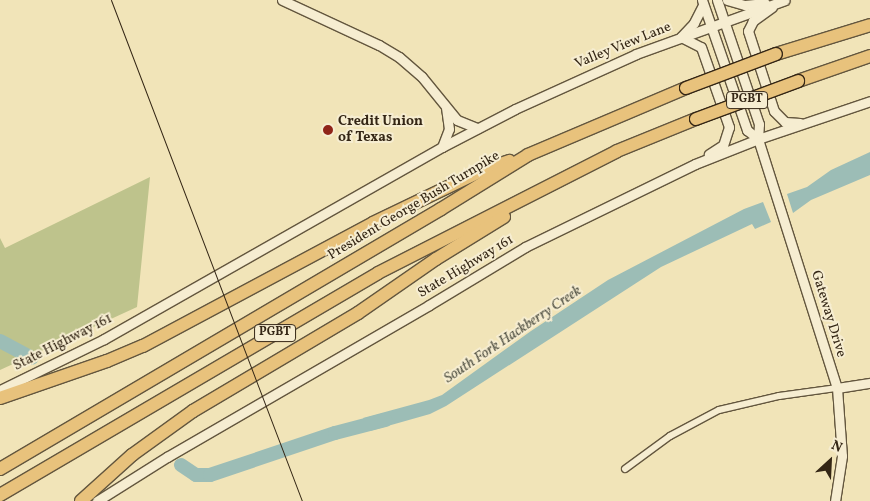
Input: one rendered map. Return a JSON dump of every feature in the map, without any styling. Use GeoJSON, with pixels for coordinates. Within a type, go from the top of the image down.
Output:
{"type":"FeatureCollection","features":[{"type":"Feature","properties":{"kind":"highway","name":"President George Bush Turnpike"},"geometry":{"type":"LineString","coordinates":[[0,469],[441,209],[528,155],[686,88],[776,54],[870,25]]}},
{"type":"Feature","properties":{"kind":"highway","name":"PGBT"},"geometry":{"type":"LineString","coordinates":[[0,495],[378,273],[555,182],[617,151],[696,119],[870,56]]}},
{"type":"Feature","properties":{"kind":"highway"},"geometry":{"type":"LineString","coordinates":[[0,398],[107,361],[143,346],[373,223],[483,170],[528,155]]}},
{"type":"Feature","properties":{"kind":"highway"},"geometry":{"type":"LineString","coordinates":[[82,501],[132,455],[193,411],[358,313],[468,238],[536,198],[555,182]]}},
{"type":"Feature","properties":{"kind":"main road"},"geometry":{"type":"LineString","coordinates":[[282,0],[378,45],[399,57],[422,77],[446,108],[459,121],[477,128]]}},
{"type":"Feature","properties":{"kind":"main road","name":"Gateway Drive"},"geometry":{"type":"LineString","coordinates":[[718,0],[759,124],[758,139],[836,388],[842,456],[835,501]]}},
{"type":"Feature","properties":{"kind":"main road"},"geometry":{"type":"LineString","coordinates":[[727,0],[745,5],[783,1]]}},
{"type":"Feature","properties":{"kind":"main road"},"geometry":{"type":"LineString","coordinates":[[783,1],[753,21],[748,31],[774,112],[785,122],[803,124]]}},
{"type":"Feature","properties":{"kind":"main road","name":"Valley View Lane"},"geometry":{"type":"LineString","coordinates":[[477,128],[598,70],[681,36],[783,1]]}},
{"type":"Feature","properties":{"kind":"main road"},"geometry":{"type":"LineString","coordinates":[[695,164],[723,145],[729,127],[701,47],[681,36],[694,23],[702,3]]}},
{"type":"Feature","properties":{"kind":"main road","name":"Gateway Drive"},"geometry":{"type":"LineString","coordinates":[[702,3],[747,130],[758,139]]}},
{"type":"Feature","properties":{"kind":"main road","name":"State Highway 161"},"geometry":{"type":"LineString","coordinates":[[98,501],[167,457],[526,247],[695,164],[758,139],[870,100]]}},
{"type":"Feature","properties":{"kind":"main road"},"geometry":{"type":"LineString","coordinates":[[442,147],[449,129],[446,108]]}},
{"type":"Feature","properties":{"kind":"main road","name":"State Highway 161"},"geometry":{"type":"LineString","coordinates":[[0,390],[84,350],[153,313],[477,128]]}},
{"type":"Feature","properties":{"kind":"main road"},"geometry":{"type":"LineString","coordinates":[[836,388],[870,383]]}},
{"type":"Feature","properties":{"kind":"street"},"geometry":{"type":"LineString","coordinates":[[626,469],[670,436],[719,410],[779,396],[836,388]]}},
{"type":"Feature","properties":{"kind":"green space"},"geometry":{"type":"Polygon","coordinates":[[[150,177],[137,307],[0,370],[0,238],[5,248],[150,177]]]}},
{"type":"Feature","properties":{"kind":"water"},"geometry":{"type":"Polygon","coordinates":[[[870,152],[870,175],[811,200],[793,213],[787,194],[807,187],[831,170],[870,152]]]}},
{"type":"Feature","properties":{"kind":"water"},"geometry":{"type":"Polygon","coordinates":[[[763,202],[771,222],[755,229],[752,224],[661,267],[446,406],[430,414],[370,431],[363,418],[442,395],[531,331],[608,280],[744,209],[763,202]]]}},
{"type":"Feature","properties":{"kind":"waterway","name":"South Fork Hackberry Creek"},"geometry":{"type":"LineString","coordinates":[[0,341],[32,358]]}},
{"type":"Feature","properties":{"kind":"waterway","name":"South Fork Hackberry Creek"},"geometry":{"type":"LineString","coordinates":[[181,465],[196,475],[210,475],[335,433],[385,420]]}},
{"type":"Feature","properties":{"kind":"tram line"},"geometry":{"type":"LineString","coordinates":[[111,0],[302,501]]}},
{"type":"Feature","properties":{"kind":"place","name":"Credit Union of Texas"},"geometry":{"type":"Point","coordinates":[328,130]}}]}
